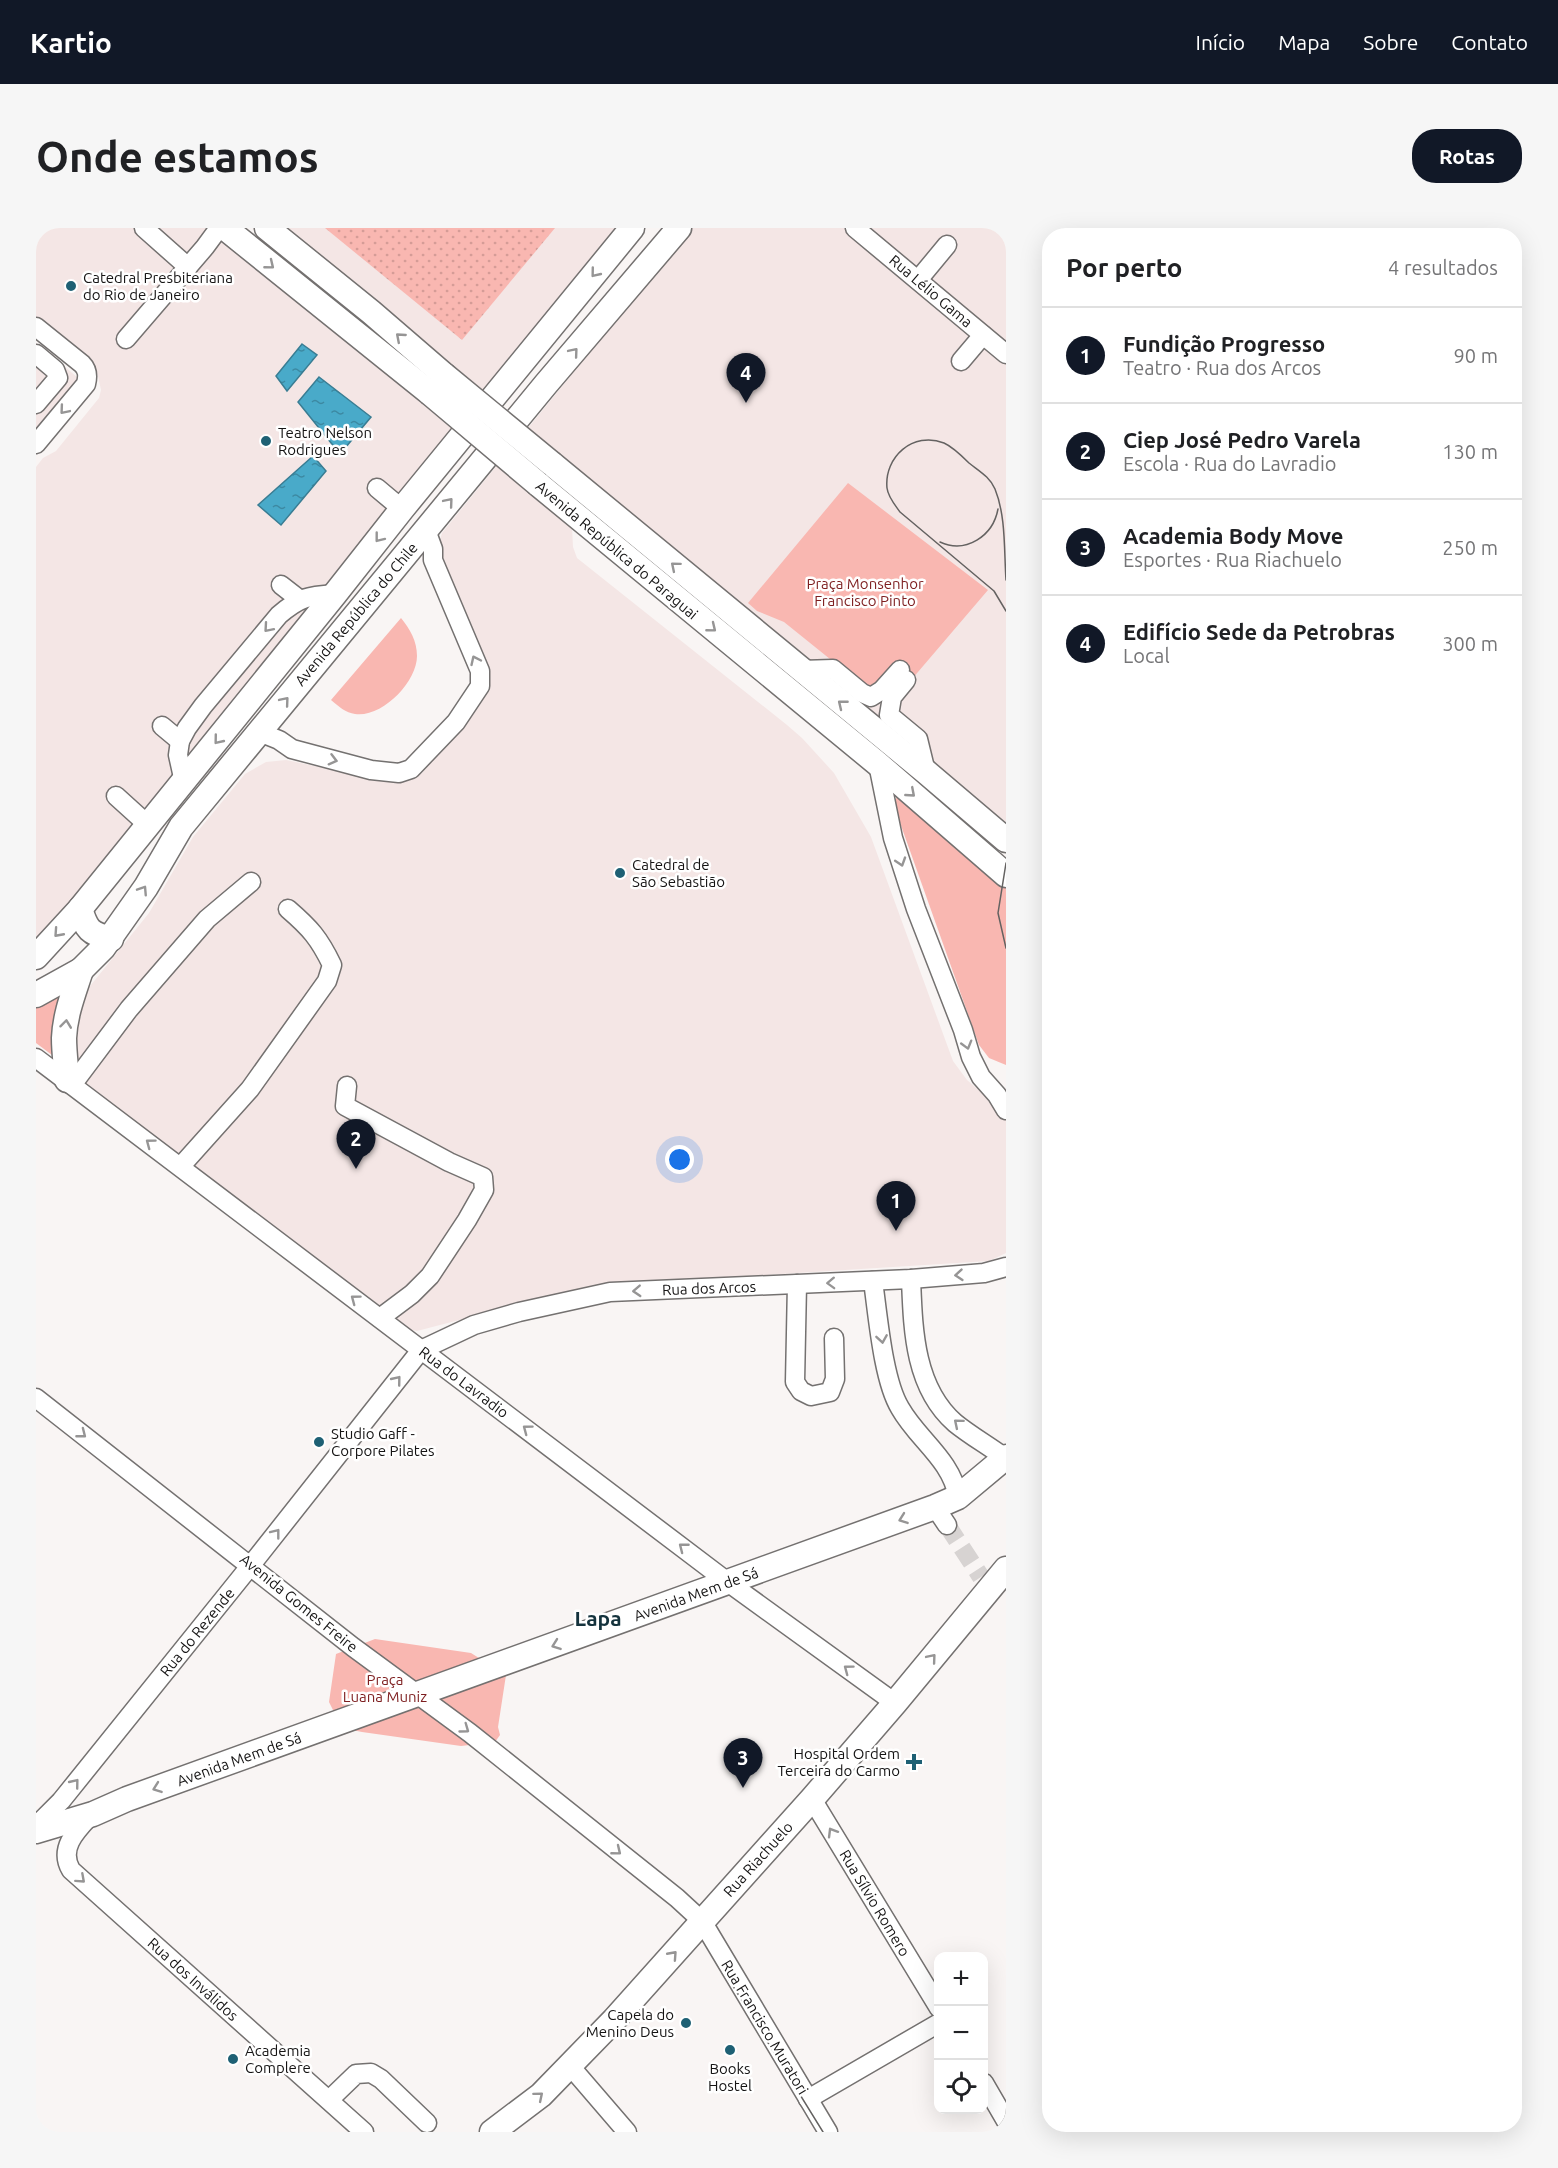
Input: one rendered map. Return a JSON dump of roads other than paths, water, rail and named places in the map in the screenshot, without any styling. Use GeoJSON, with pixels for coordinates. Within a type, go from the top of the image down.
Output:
{"type":"FeatureCollection","features":[{"type":"Feature","properties":{"kind":"main road","name":"Avenida República do Paraguai"},"geometry":{"type":"LineString","coordinates":[[225,228],[437,384],[552,464],[927,772],[1006,840]]}},
{"type":"Feature","properties":{"kind":"main road","name":"Avenida República do Chile"},"geometry":{"type":"LineString","coordinates":[[36,957],[80,909],[184,782],[402,509],[632,228]]}},
{"type":"Feature","properties":{"kind":"main road","name":"Avenida República do Chile"},"geometry":{"type":"LineString","coordinates":[[36,995],[81,970],[111,939],[146,887],[181,827],[679,228]]}},
{"type":"Feature","properties":{"kind":"main road","name":"Avenida República do Paraguai"},"geometry":{"type":"LineString","coordinates":[[273,230],[371,312],[437,384],[538,484],[878,764],[1006,875]]}},
{"type":"Feature","properties":{"kind":"main road"},"geometry":{"type":"LineString","coordinates":[[80,909],[86,927],[91,932],[111,939]]}},
{"type":"Feature","properties":{"kind":"main road"},"geometry":{"type":"LineString","coordinates":[[70,1083],[64,1039],[68,1008],[81,970]]}},
{"type":"Feature","properties":{"kind":"main road","name":"Avenida Mem de Sá"},"geometry":{"type":"LineString","coordinates":[[36,1831],[93,1814],[127,1799],[729,1583],[941,1516],[957,1497],[1005,1458]]}},
{"type":"Feature","properties":{"kind":"main road","name":"Rua Riachuelo"},"geometry":{"type":"LineString","coordinates":[[492,2132],[541,2095],[570,2067],[702,1921],[895,1703],[993,1577]]}},
{"type":"Feature","properties":{"kind":"street"},"geometry":{"type":"LineString","coordinates":[[144,228],[188,267]]}},
{"type":"Feature","properties":{"kind":"street"},"geometry":{"type":"LineString","coordinates":[[126,339],[219,228]]}},
{"type":"Feature","properties":{"kind":"street","name":"Rua Lélio Gama"},"geometry":{"type":"LineString","coordinates":[[855,228],[1006,354]]}},
{"type":"Feature","properties":{"kind":"street"},"geometry":{"type":"LineString","coordinates":[[918,280],[947,245]]}},
{"type":"Feature","properties":{"kind":"street"},"geometry":{"type":"LineString","coordinates":[[36,327],[82,364],[87,374],[86,384],[36,444]]}},
{"type":"Feature","properties":{"kind":"street"},"geometry":{"type":"LineString","coordinates":[[961,361],[983,335]]}},
{"type":"Feature","properties":{"kind":"street"},"geometry":{"type":"LineString","coordinates":[[36,354],[55,370],[58,378],[36,404]]}},
{"type":"Feature","properties":{"kind":"street"},"geometry":{"type":"LineString","coordinates":[[377,488],[402,509]]}},
{"type":"Feature","properties":{"kind":"street"},"geometry":{"type":"LineString","coordinates":[[259,732],[279,740],[292,749],[371,770],[399,773],[411,769],[456,722],[480,686],[480,671],[433,560],[433,549],[426,530]]}},
{"type":"Feature","properties":{"kind":"street"},"geometry":{"type":"LineString","coordinates":[[281,585],[299,600]]}},
{"type":"Feature","properties":{"kind":"street"},"geometry":{"type":"LineString","coordinates":[[184,782],[178,755],[180,741],[203,706],[279,615],[299,600],[309,596],[335,594]]}},
{"type":"Feature","properties":{"kind":"street"},"geometry":{"type":"LineString","coordinates":[[801,670],[833,669],[862,693],[871,697],[904,673],[892,697],[889,715],[918,738],[927,772]]}},
{"type":"Feature","properties":{"kind":"street"},"geometry":{"type":"LineString","coordinates":[[162,726],[180,741]]}},
{"type":"Feature","properties":{"kind":"street"},"geometry":{"type":"LineString","coordinates":[[878,764],[893,838],[916,909],[963,1030],[971,1057],[981,1077],[998,1084],[1006,1110]]}},
{"type":"Feature","properties":{"kind":"street"},"geometry":{"type":"LineString","coordinates":[[116,796],[148,825]]}},
{"type":"Feature","properties":{"kind":"street"},"geometry":{"type":"LineString","coordinates":[[70,1083],[129,1009],[207,919],[252,882]]}},
{"type":"Feature","properties":{"kind":"street"},"geometry":{"type":"LineString","coordinates":[[181,1166],[250,1089],[327,981],[332,965],[322,944],[313,930],[288,909]]}},
{"type":"Feature","properties":{"kind":"street","name":"Rua do Lavradio"},"geometry":{"type":"LineString","coordinates":[[36,1058],[729,1583],[895,1703]]}},
{"type":"Feature","properties":{"kind":"street"},"geometry":{"type":"LineString","coordinates":[[347,1086],[345,1106],[449,1162],[483,1177],[484,1190],[430,1276],[412,1294],[380,1318]]}},
{"type":"Feature","properties":{"kind":"street","name":"Rua dos Arcos"},"geometry":{"type":"LineString","coordinates":[[421,1350],[474,1325],[519,1312],[610,1292],[911,1279],[984,1273],[1006,1267]]}},
{"type":"Feature","properties":{"kind":"street"},"geometry":{"type":"LineString","coordinates":[[911,1279],[913,1325],[918,1357],[930,1389],[954,1422],[1005,1458]]}},
{"type":"Feature","properties":{"kind":"street"},"geometry":{"type":"LineString","coordinates":[[873,1281],[892,1390],[899,1408],[946,1466],[955,1485],[957,1497]]}},
{"type":"Feature","properties":{"kind":"street"},"geometry":{"type":"LineString","coordinates":[[797,1284],[794,1364],[795,1382],[801,1391],[811,1396],[830,1392],[835,1379],[834,1338]]}},
{"type":"Feature","properties":{"kind":"street","name":"Rua do Rezende"},"geometry":{"type":"LineString","coordinates":[[36,1826],[61,1801],[421,1350]]}},
{"type":"Feature","properties":{"kind":"street","name":"Avenida Gomes Freire"},"geometry":{"type":"LineString","coordinates":[[36,1398],[353,1647],[470,1732],[677,1898],[702,1921]]}},
{"type":"Feature","properties":{"kind":"street","name":"Rua Sílvio Romero"},"geometry":{"type":"LineString","coordinates":[[812,1799],[938,2006]]}},
{"type":"Feature","properties":{"kind":"street","name":"Rua dos Inválidos"},"geometry":{"type":"LineString","coordinates":[[93,1814],[77,1830],[68,1845],[66,1856],[71,1870],[364,2132]]}},
{"type":"Feature","properties":{"kind":"street","name":"Rua Francisco Muratori"},"geometry":{"type":"LineString","coordinates":[[702,1921],[828,2132]]}},
{"type":"Feature","properties":{"kind":"street"},"geometry":{"type":"LineString","coordinates":[[808,2099],[934,2026]]}},
{"type":"Feature","properties":{"kind":"street"},"geometry":{"type":"LineString","coordinates":[[570,2067],[627,2132]]}},
{"type":"Feature","properties":{"kind":"street"},"geometry":{"type":"LineString","coordinates":[[328,2100],[356,2074],[371,2073],[381,2079],[427,2123]]}},
{"type":"Feature","properties":{"kind":"street"},"geometry":{"type":"LineString","coordinates":[[988,2090],[1006,2121]]}},
{"type":"Feature","properties":{"kind":"water"},"geometry":{"type":"Polygon","coordinates":[[[302,344],[317,355],[287,391],[276,376],[302,344]]]}},
{"type":"Feature","properties":{"kind":"water"},"geometry":{"type":"Polygon","coordinates":[[[319,377],[371,417],[340,454],[298,402],[319,377]]]}},
{"type":"Feature","properties":{"kind":"water"},"geometry":{"type":"Polygon","coordinates":[[[313,456],[326,471],[281,525],[258,505],[313,456]]]}},
{"type":"Feature","properties":{"kind":"tunnel"},"geometry":{"type":"LineString","coordinates":[[947,1525],[981,1577]]}},
{"type":"Feature","properties":{"kind":"tram line"},"geometry":{"type":"LineString","coordinates":[[1006,580],[1001,511],[999,499],[990,481],[944,443],[933,440],[922,441],[903,449],[890,466],[887,477],[887,488],[892,501],[900,512],[994,591],[1006,611]]}},
{"type":"Feature","properties":{"kind":"tram line"},"geometry":{"type":"LineString","coordinates":[[940,542],[959,546],[977,540],[990,527],[998,509]]}},
{"type":"Feature","properties":{"kind":"tram line"},"geometry":{"type":"LineString","coordinates":[[1006,863],[998,913],[1006,948]]}},
{"type":"Feature","properties":{"kind":"tram line"},"geometry":{"type":"LineString","coordinates":[[725,1973],[823,2132]]}},
{"type":"Feature","properties":{"kind":"place","name":"Catedral Presbiteriana do Rio de Janeiro"},"geometry":{"type":"Point","coordinates":[71,286]}},
{"type":"Feature","properties":{"kind":"place","name":"Edifício Sede da Petrobras"},"geometry":{"type":"Point","coordinates":[746,403]}},
{"type":"Feature","properties":{"kind":"place","name":"Teatro Nelson Rodrigues"},"geometry":{"type":"Point","coordinates":[266,441]}},
{"type":"Feature","properties":{"kind":"place","name":"Catedral de São Sebastião"},"geometry":{"type":"Point","coordinates":[620,873]}},
{"type":"Feature","properties":{"kind":"place","name":"Ciep José Pedro Varela"},"geometry":{"type":"Point","coordinates":[356,1169]}},
{"type":"Feature","properties":{"kind":"place","name":"Fundição Progresso"},"geometry":{"type":"Point","coordinates":[896,1231]}},
{"type":"Feature","properties":{"kind":"place","name":"Studio Gaff - Corpore Pilates"},"geometry":{"type":"Point","coordinates":[319,1442]}},
{"type":"Feature","properties":{"kind":"place","name":"Hospital Ordem Terceira do Carmo"},"geometry":{"type":"Point","coordinates":[914,1762]}},
{"type":"Feature","properties":{"kind":"place","name":"Academia Body Move"},"geometry":{"type":"Point","coordinates":[743,1788]}},
{"type":"Feature","properties":{"kind":"place","name":"Capela do Menino Deus"},"geometry":{"type":"Point","coordinates":[686,2023]}},
{"type":"Feature","properties":{"kind":"place","name":"Books Hostel"},"geometry":{"type":"Point","coordinates":[730,2050]}},
{"type":"Feature","properties":{"kind":"place","name":"Academia Complere"},"geometry":{"type":"Point","coordinates":[233,2059]}},
{"type":"Feature","properties":{"kind":"district","name":"Lapa"},"geometry":{"type":"Point","coordinates":[598,1618]}},
{"type":"Feature","properties":{"kind":"park label","name":"Praça Monsenhor Francisco Pinto"},"geometry":{"type":"Point","coordinates":[865,592]}},
{"type":"Feature","properties":{"kind":"park label","name":"Praça Luana Muniz"},"geometry":{"type":"Point","coordinates":[385,1688]}}]}
